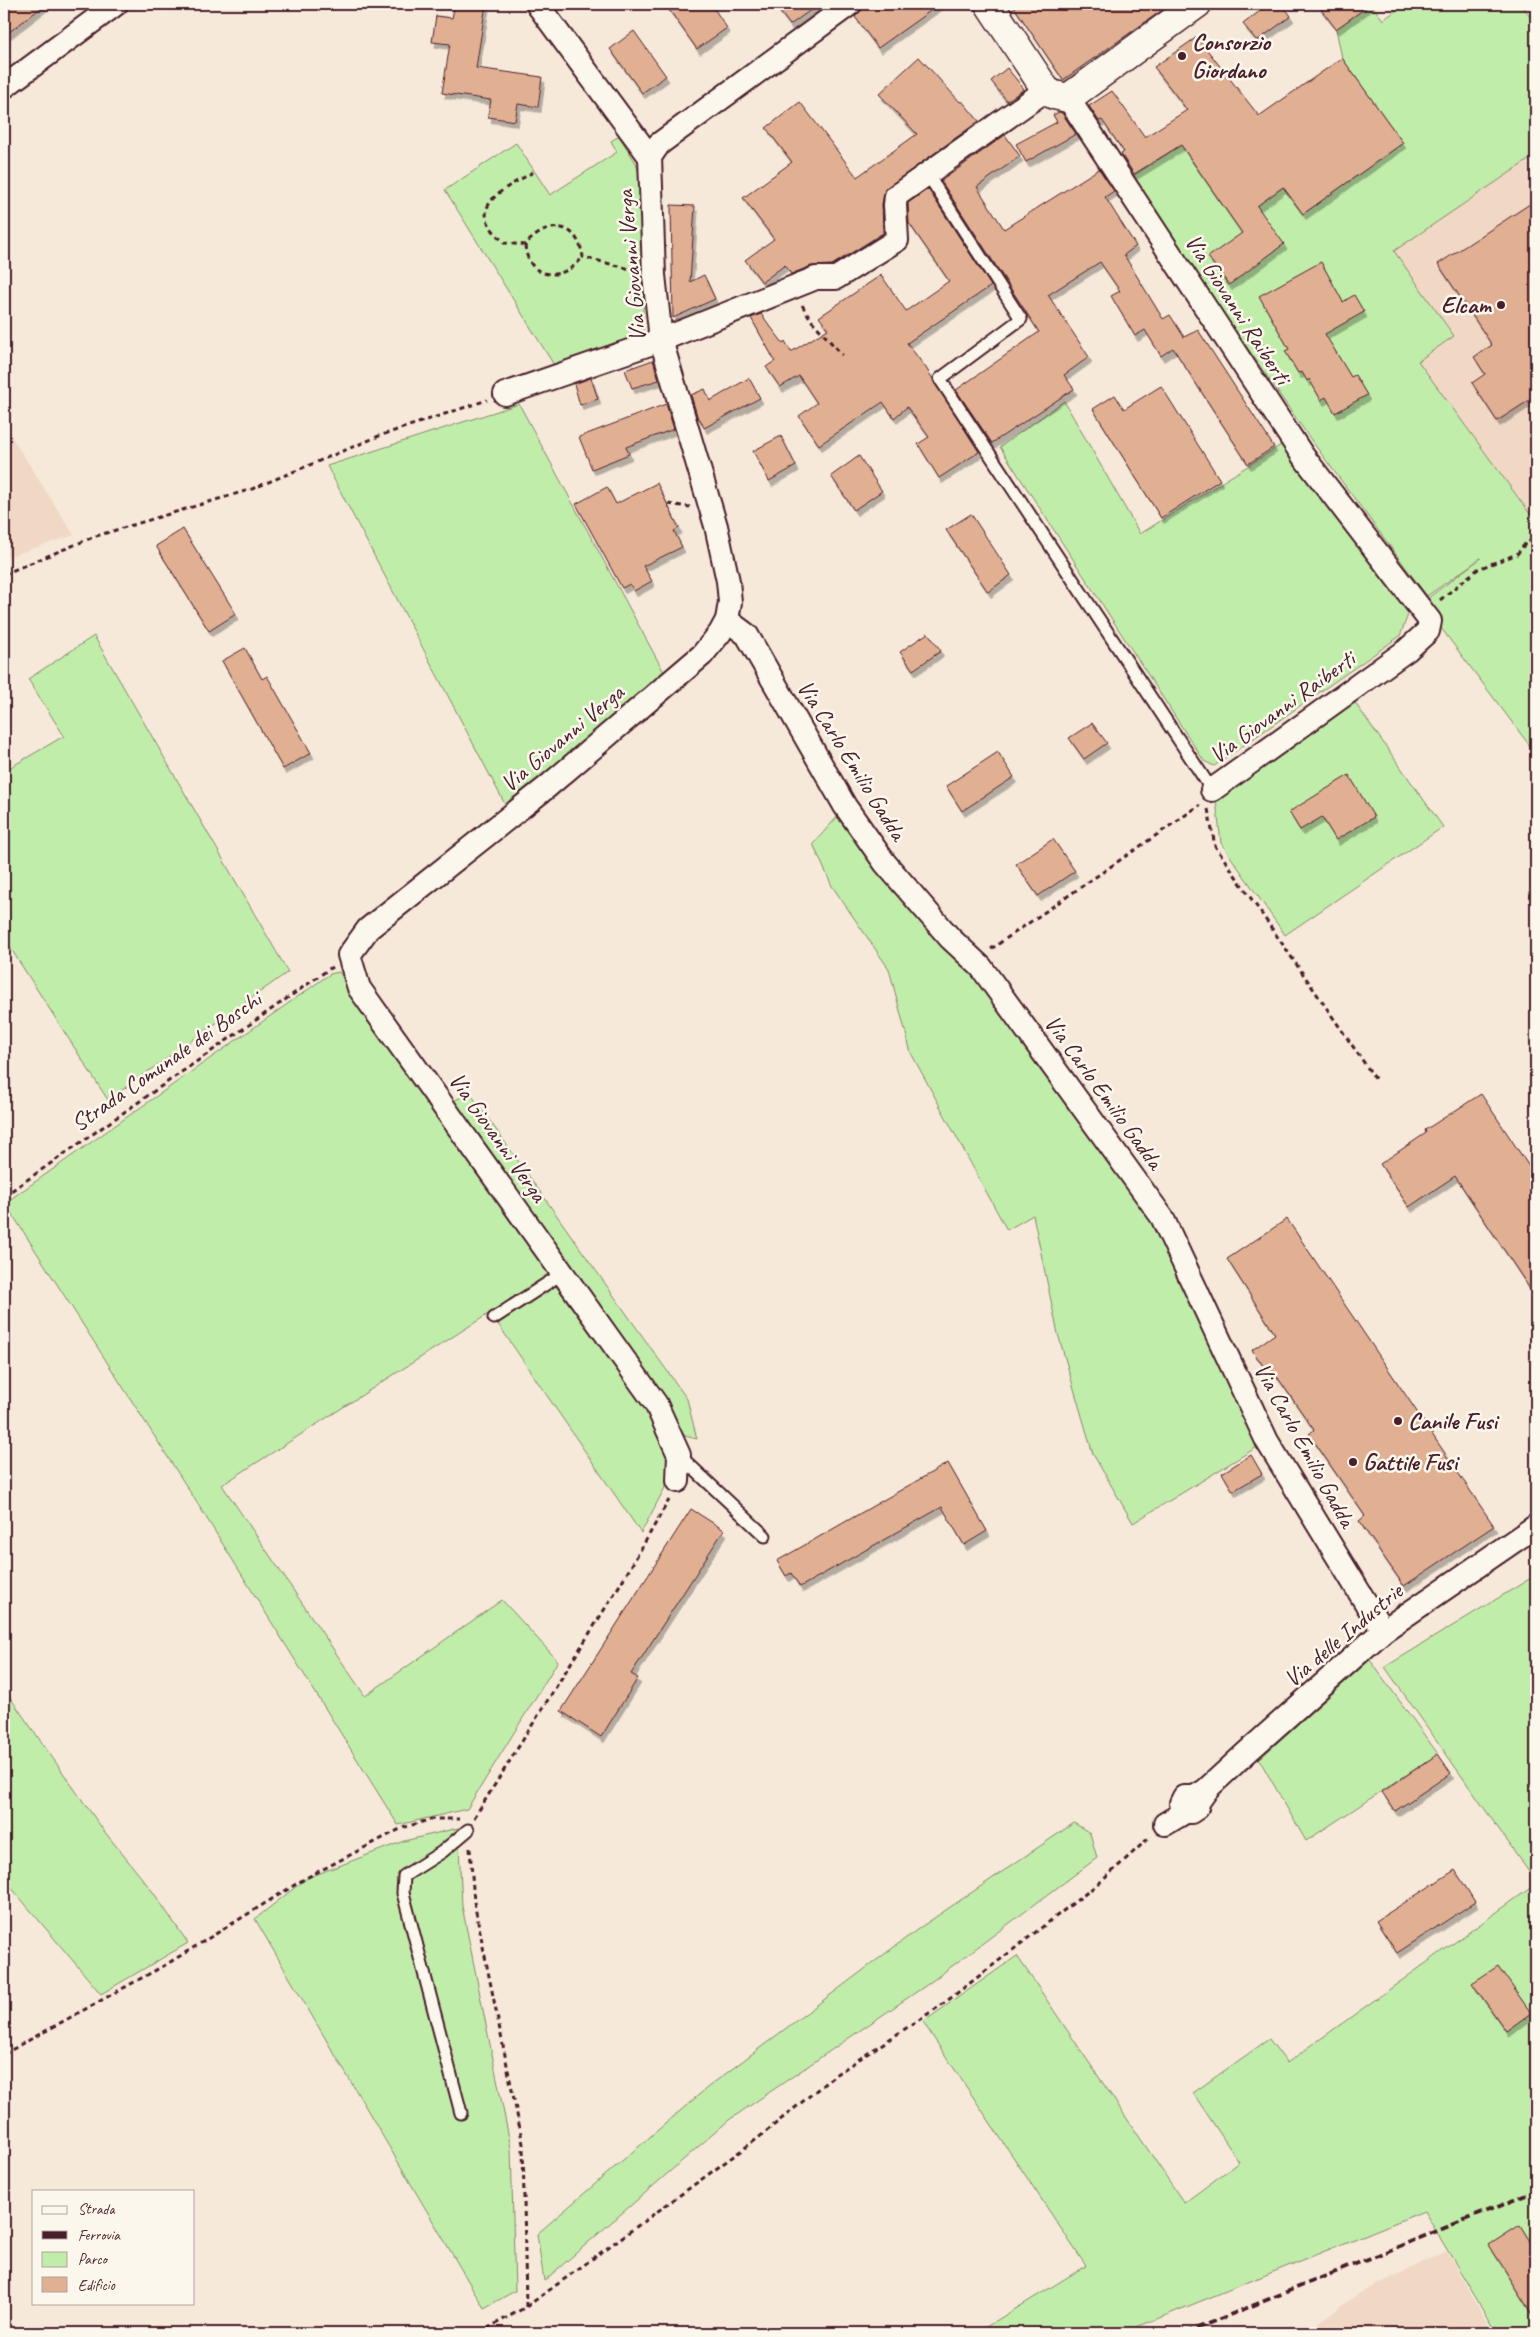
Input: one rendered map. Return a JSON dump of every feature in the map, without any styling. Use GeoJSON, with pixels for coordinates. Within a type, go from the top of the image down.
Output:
{"type":"FeatureCollection","features":[{"type":"Feature","properties":{"kind":"street"},"geometry":{"type":"LineString","coordinates":[[4,87],[116,4]]}},
{"type":"Feature","properties":{"kind":"street"},"geometry":{"type":"LineString","coordinates":[[536,4],[650,157]]}},
{"type":"Feature","properties":{"kind":"street","name":"Via Giovanni Verga"},"geometry":{"type":"LineString","coordinates":[[678,1481],[678,1455],[656,1404],[360,988],[349,956],[368,929],[547,787],[702,655],[720,634],[727,620],[730,602],[724,556],[661,340],[654,275],[650,157],[660,144],[850,4]]}},
{"type":"Feature","properties":{"kind":"street"},"geometry":{"type":"LineString","coordinates":[[989,4],[1057,94]]}},
{"type":"Feature","properties":{"kind":"street"},"geometry":{"type":"LineString","coordinates":[[506,394],[661,340],[790,287],[816,278],[836,278],[897,240],[896,196],[1197,4]]}},
{"type":"Feature","properties":{"kind":"street","name":"Via Giovanni Raiberti"},"geometry":{"type":"LineString","coordinates":[[1057,94],[1303,456],[1430,621],[1428,631],[1414,644],[1209,795]]}},
{"type":"Feature","properties":{"kind":"street","name":"Via Carlo Emilio Gadda"},"geometry":{"type":"LineString","coordinates":[[727,620],[746,635],[845,806],[884,863],[950,938],[974,961],[1162,1217],[1267,1441],[1383,1631]]}},
{"type":"Feature","properties":{"kind":"street","name":"Via delle Industrie"},"geometry":{"type":"LineString","coordinates":[[1187,1807],[1383,1631],[1536,1526]]}},
{"type":"Feature","properties":{"kind":"lane","name":"Via Giovanni Raiberti"},"geometry":{"type":"LineString","coordinates":[[928,175],[1021,319],[940,379],[1209,795]]}},
{"type":"Feature","properties":{"kind":"lane"},"geometry":{"type":"LineString","coordinates":[[494,1318],[563,1273]]}},
{"type":"Feature","properties":{"kind":"lane"},"geometry":{"type":"LineString","coordinates":[[678,1455],[765,1536]]}},
{"type":"Feature","properties":{"kind":"lane"},"geometry":{"type":"LineString","coordinates":[[461,2114],[403,1893],[404,1876],[442,1852],[470,1825]]}},
{"type":"Feature","properties":{"kind":"path"},"geometry":{"type":"LineString","coordinates":[[525,244],[504,242],[488,224],[485,210],[490,200],[534,172]]}},
{"type":"Feature","properties":{"kind":"path"},"geometry":{"type":"LineString","coordinates":[[560,228],[578,240],[583,257],[568,271],[555,275],[548,274],[540,272],[531,265],[526,256],[525,244],[536,233],[544,229],[560,228]]}},
{"type":"Feature","properties":{"kind":"path"},"geometry":{"type":"LineString","coordinates":[[583,257],[654,275]]}},
{"type":"Feature","properties":{"kind":"path"},"geometry":{"type":"LineString","coordinates":[[790,287],[812,321],[842,356]]}},
{"type":"Feature","properties":{"kind":"path"},"geometry":{"type":"LineString","coordinates":[[4,574],[96,536],[252,489],[378,436],[506,394]]}},
{"type":"Feature","properties":{"kind":"path"},"geometry":{"type":"LineString","coordinates":[[1420,607],[1443,599],[1478,568],[1517,554],[1525,544],[1536,537]]}},
{"type":"Feature","properties":{"kind":"path"},"geometry":{"type":"LineString","coordinates":[[974,961],[1209,795],[1214,846],[1376,1080]]}},
{"type":"Feature","properties":{"kind":"path","name":"Strada Comunale dei Boschi"},"geometry":{"type":"LineString","coordinates":[[4,1196],[349,956]]}},
{"type":"Feature","properties":{"kind":"path"},"geometry":{"type":"LineString","coordinates":[[526,2307],[524,2144],[474,1902],[470,1825],[662,1515],[678,1481]]}},
{"type":"Feature","properties":{"kind":"path"},"geometry":{"type":"LineString","coordinates":[[479,2333],[526,2307],[757,2139],[835,2075],[943,2004],[1103,1880],[1187,1807]]}},
{"type":"Feature","properties":{"kind":"path"},"geometry":{"type":"LineString","coordinates":[[4,2054],[168,1964],[306,1878],[402,1828],[432,1819],[453,1818],[470,1825]]}},
{"type":"Feature","properties":{"kind":"shaded area"},"geometry":{"type":"Polygon","coordinates":[[[1536,155],[1536,522],[1418,361],[1394,250],[1536,155]]]}},
{"type":"Feature","properties":{"kind":"shaded area"},"geometry":{"type":"Polygon","coordinates":[[[4,425],[74,535],[4,558],[4,425]]]}},
{"type":"Feature","properties":{"kind":"shaded area"},"geometry":{"type":"Polygon","coordinates":[[[1446,2251],[1494,2333],[1305,2333],[1358,2294],[1446,2251]]]}},
{"type":"Feature","properties":{"kind":"green space"},"geometry":{"type":"Polygon","coordinates":[[[1371,4],[1383,20],[1405,4],[1522,4],[1536,27],[1536,155],[1394,251],[1454,336],[1418,361],[1536,522],[1536,754],[1441,628],[1428,598],[1481,558],[1427,596],[1311,440],[1130,178],[1181,145],[1235,222],[1283,187],[1303,214],[1403,143],[1342,58],[1336,29],[1371,4]]]}},
{"type":"Feature","properties":{"kind":"green space"},"geometry":{"type":"Polygon","coordinates":[[[619,136],[636,163],[644,193],[643,335],[554,365],[445,190],[516,143],[550,195],[617,152],[611,141],[619,136]]]}},
{"type":"Feature","properties":{"kind":"green space"},"geometry":{"type":"Polygon","coordinates":[[[1064,401],[1140,534],[1281,445],[1409,612],[1400,636],[1214,766],[1204,761],[1000,447],[1064,401]]]}},
{"type":"Feature","properties":{"kind":"green space"},"geometry":{"type":"Polygon","coordinates":[[[519,404],[665,674],[506,806],[327,466],[519,404]]]}},
{"type":"Feature","properties":{"kind":"green space"},"geometry":{"type":"Polygon","coordinates":[[[94,636],[288,972],[108,1100],[4,938],[4,771],[64,736],[28,679],[94,636]]]}},
{"type":"Feature","properties":{"kind":"green space"},"geometry":{"type":"Polygon","coordinates":[[[1348,693],[1443,827],[1285,935],[1221,843],[1214,783],[1348,693]]]}},
{"type":"Feature","properties":{"kind":"green space"},"geometry":{"type":"Polygon","coordinates":[[[838,816],[972,970],[1159,1227],[1262,1444],[1133,1523],[1093,1454],[1058,1334],[1033,1215],[1007,1230],[911,1053],[889,969],[832,886],[813,844],[838,816]]]}},
{"type":"Feature","properties":{"kind":"green space"},"geometry":{"type":"Polygon","coordinates":[[[339,972],[549,1275],[222,1485],[365,1696],[502,1600],[558,1661],[467,1809],[398,1825],[194,1498],[5,1203],[330,974],[339,972]]]}},
{"type":"Feature","properties":{"kind":"green space"},"geometry":{"type":"Polygon","coordinates":[[[470,1093],[687,1399],[697,1439],[685,1436],[451,1102],[470,1093]]]}},
{"type":"Feature","properties":{"kind":"green space"},"geometry":{"type":"Polygon","coordinates":[[[555,1285],[646,1410],[670,1458],[670,1478],[641,1533],[498,1324],[555,1285]]]}},
{"type":"Feature","properties":{"kind":"green space"},"geometry":{"type":"Polygon","coordinates":[[[1536,1575],[1536,1882],[1385,1667],[1536,1575]]]}},
{"type":"Feature","properties":{"kind":"green space"},"geometry":{"type":"Polygon","coordinates":[[[1370,1660],[1438,1754],[1306,1841],[1259,1759],[1370,1660]]]}},
{"type":"Feature","properties":{"kind":"green space"},"geometry":{"type":"Polygon","coordinates":[[[4,1689],[104,1831],[153,1892],[188,1943],[101,1994],[4,1879],[4,1689]]]}},
{"type":"Feature","properties":{"kind":"green space"},"geometry":{"type":"Polygon","coordinates":[[[1074,1823],[1090,1833],[1097,1858],[928,1984],[729,2120],[544,2281],[537,2234],[708,2087],[918,1929],[1074,1823]]]}},
{"type":"Feature","properties":{"kind":"green space"},"geometry":{"type":"Polygon","coordinates":[[[458,1828],[462,1906],[511,2148],[515,2291],[484,2308],[255,1919],[307,1878],[404,1841],[458,1828]]]}},
{"type":"Feature","properties":{"kind":"green space"},"geometry":{"type":"Polygon","coordinates":[[[1536,1884],[1536,2333],[1497,2333],[1424,2211],[1122,2333],[976,2333],[1086,2266],[923,2022],[1017,1956],[1184,2203],[1239,2162],[1193,2093],[1269,2039],[1287,2063],[1536,1884]]]}},
{"type":"Feature","properties":{"kind":"building"},"geometry":{"type":"Polygon","coordinates":[[[4,4],[46,4],[4,36],[4,4]]]}},
{"type":"Feature","properties":{"kind":"building"},"geometry":{"type":"Polygon","coordinates":[[[455,4],[486,4],[476,68],[542,77],[538,107],[518,104],[515,121],[488,117],[491,100],[442,93],[450,44],[432,42],[436,16],[452,18],[455,4]]]}},
{"type":"Feature","properties":{"kind":"building"},"geometry":{"type":"Polygon","coordinates":[[[665,4],[711,4],[727,28],[697,49],[665,4]]]}},
{"type":"Feature","properties":{"kind":"building"},"geometry":{"type":"Polygon","coordinates":[[[774,4],[819,4],[790,25],[774,4]]]}},
{"type":"Feature","properties":{"kind":"building"},"geometry":{"type":"Polygon","coordinates":[[[863,4],[940,4],[878,48],[855,17],[862,10],[863,4]]]}},
{"type":"Feature","properties":{"kind":"building"},"geometry":{"type":"Polygon","coordinates":[[[1012,4],[1171,4],[1063,80],[1012,4]]]}},
{"type":"Feature","properties":{"kind":"building"},"geometry":{"type":"Polygon","coordinates":[[[1269,4],[1282,4],[1291,16],[1257,41],[1243,24],[1269,4]]]}},
{"type":"Feature","properties":{"kind":"building"},"geometry":{"type":"Polygon","coordinates":[[[1317,4],[1371,4],[1336,29],[1317,4]]]}},
{"type":"Feature","properties":{"kind":"building"},"geometry":{"type":"Polygon","coordinates":[[[634,31],[666,76],[642,93],[610,49],[634,31]]]}},
{"type":"Feature","properties":{"kind":"building"},"geometry":{"type":"Polygon","coordinates":[[[1197,37],[1259,116],[1342,58],[1403,143],[1303,214],[1283,187],[1257,206],[1284,244],[1229,285],[1208,257],[1242,233],[1181,145],[1134,174],[1121,154],[1124,152],[1102,120],[1099,121],[1089,106],[1112,91],[1145,137],[1187,110],[1154,67],[1197,37]]]}},
{"type":"Feature","properties":{"kind":"building"},"geometry":{"type":"Polygon","coordinates":[[[919,57],[979,121],[885,189],[882,204],[883,233],[832,265],[811,266],[791,274],[785,265],[762,282],[745,260],[774,239],[743,198],[792,162],[766,128],[800,102],[857,177],[917,134],[879,94],[919,57]]]}},
{"type":"Feature","properties":{"kind":"building"},"geometry":{"type":"Polygon","coordinates":[[[1007,68],[1024,89],[1007,101],[991,81],[1007,68]]]}},
{"type":"Feature","properties":{"kind":"building"},"geometry":{"type":"Polygon","coordinates":[[[1059,112],[1062,113],[1076,134],[1026,162],[1016,144],[1057,122],[1053,115],[1059,112]]]}},
{"type":"Feature","properties":{"kind":"building"},"geometry":{"type":"Polygon","coordinates":[[[1005,135],[1020,156],[977,187],[1004,229],[1099,169],[1114,191],[1105,197],[1136,246],[1124,255],[1163,319],[1170,315],[1184,337],[1198,330],[1274,447],[1248,464],[1173,348],[1161,356],[1145,330],[1135,336],[1111,296],[1120,291],[1100,262],[1048,295],[1089,357],[1064,375],[1074,389],[992,443],[956,390],[1039,332],[941,181],[1005,135]]]}},
{"type":"Feature","properties":{"kind":"building"},"geometry":{"type":"Polygon","coordinates":[[[928,189],[991,286],[907,343],[926,368],[979,452],[939,478],[918,444],[929,437],[907,407],[894,418],[883,402],[819,445],[799,416],[817,403],[799,376],[780,387],[766,367],[775,361],[751,318],[761,314],[783,343],[785,341],[791,352],[828,329],[819,317],[881,275],[906,311],[949,281],[909,223],[908,203],[928,189]]]}},
{"type":"Feature","properties":{"kind":"building","name":"Elcam"},"geometry":{"type":"Polygon","coordinates":[[[1536,200],[1536,396],[1497,421],[1472,383],[1485,374],[1474,357],[1492,345],[1438,264],[1536,200]]]}},
{"type":"Feature","properties":{"kind":"building"},"geometry":{"type":"Polygon","coordinates":[[[671,205],[695,206],[690,282],[704,275],[715,299],[673,318],[671,205]]]}},
{"type":"Feature","properties":{"kind":"building"},"geometry":{"type":"Polygon","coordinates":[[[1321,262],[1343,302],[1354,295],[1364,312],[1325,334],[1351,377],[1355,375],[1367,395],[1335,413],[1326,397],[1321,400],[1309,379],[1307,381],[1302,372],[1298,373],[1285,351],[1289,349],[1259,296],[1321,262]]]}},
{"type":"Feature","properties":{"kind":"building"},"geometry":{"type":"Polygon","coordinates":[[[653,360],[659,380],[632,388],[625,370],[653,360]]]}},
{"type":"Feature","properties":{"kind":"building"},"geometry":{"type":"Polygon","coordinates":[[[591,378],[598,399],[580,405],[574,384],[591,378]]]}},
{"type":"Feature","properties":{"kind":"building"},"geometry":{"type":"Polygon","coordinates":[[[749,378],[760,398],[704,428],[700,419],[698,419],[691,395],[705,389],[710,401],[749,378]]]}},
{"type":"Feature","properties":{"kind":"building"},"geometry":{"type":"Polygon","coordinates":[[[1161,386],[1220,480],[1161,518],[1093,409],[1115,395],[1124,409],[1161,386]]]}},
{"type":"Feature","properties":{"kind":"building"},"geometry":{"type":"Polygon","coordinates":[[[666,404],[674,429],[626,447],[629,454],[592,469],[579,437],[666,404]]]}},
{"type":"Feature","properties":{"kind":"building"},"geometry":{"type":"Polygon","coordinates":[[[781,436],[796,466],[769,481],[753,451],[781,436]]]}},
{"type":"Feature","properties":{"kind":"building"},"geometry":{"type":"Polygon","coordinates":[[[859,456],[882,491],[854,510],[831,476],[859,456]]]}},
{"type":"Feature","properties":{"kind":"building"},"geometry":{"type":"Polygon","coordinates":[[[657,483],[679,528],[674,531],[682,547],[643,566],[652,581],[634,591],[630,584],[622,588],[576,504],[607,487],[616,504],[657,483]]]}},
{"type":"Feature","properties":{"kind":"building"},"geometry":{"type":"Polygon","coordinates":[[[971,514],[1011,575],[988,592],[946,530],[971,514]]]}},
{"type":"Feature","properties":{"kind":"building"},"geometry":{"type":"Polygon","coordinates":[[[183,529],[236,614],[209,631],[156,546],[183,529]]]}},
{"type":"Feature","properties":{"kind":"building"},"geometry":{"type":"Polygon","coordinates":[[[928,633],[941,651],[913,670],[900,652],[928,633]]]}},
{"type":"Feature","properties":{"kind":"building"},"geometry":{"type":"Polygon","coordinates":[[[245,648],[262,679],[267,676],[311,753],[283,769],[222,661],[245,648]]]}},
{"type":"Feature","properties":{"kind":"building"},"geometry":{"type":"Polygon","coordinates":[[[1092,723],[1107,743],[1084,759],[1069,738],[1092,723]]]}},
{"type":"Feature","properties":{"kind":"building"},"geometry":{"type":"Polygon","coordinates":[[[998,752],[1014,777],[962,811],[946,786],[998,752]]]}},
{"type":"Feature","properties":{"kind":"building"},"geometry":{"type":"Polygon","coordinates":[[[1349,775],[1374,817],[1336,840],[1322,817],[1300,830],[1289,812],[1349,775]]]}},
{"type":"Feature","properties":{"kind":"building"},"geometry":{"type":"Polygon","coordinates":[[[1053,839],[1075,871],[1038,896],[1016,864],[1053,839]]]}},
{"type":"Feature","properties":{"kind":"building"},"geometry":{"type":"Polygon","coordinates":[[[1481,1094],[1536,1177],[1536,1298],[1455,1176],[1409,1207],[1380,1164],[1426,1133],[1425,1130],[1481,1094]]]}},
{"type":"Feature","properties":{"kind":"building"},"geometry":{"type":"Polygon","coordinates":[[[1287,1219],[1494,1526],[1404,1586],[1359,1521],[1365,1516],[1309,1434],[1314,1430],[1273,1371],[1269,1374],[1252,1350],[1275,1334],[1227,1259],[1287,1219]]]}},
{"type":"Feature","properties":{"kind":"building"},"geometry":{"type":"Polygon","coordinates":[[[1251,1455],[1262,1474],[1233,1491],[1222,1473],[1251,1455]]]}},
{"type":"Feature","properties":{"kind":"building"},"geometry":{"type":"Polygon","coordinates":[[[948,1463],[987,1531],[964,1545],[942,1507],[800,1587],[791,1573],[786,1576],[777,1561],[948,1463]]]}},
{"type":"Feature","properties":{"kind":"building"},"geometry":{"type":"Polygon","coordinates":[[[691,1509],[724,1530],[631,1674],[638,1678],[601,1737],[561,1711],[691,1509]]]}},
{"type":"Feature","properties":{"kind":"building"},"geometry":{"type":"Polygon","coordinates":[[[1438,1754],[1451,1773],[1395,1811],[1382,1792],[1438,1754]]]}},
{"type":"Feature","properties":{"kind":"building"},"geometry":{"type":"Polygon","coordinates":[[[1455,1870],[1475,1902],[1397,1953],[1376,1921],[1455,1870]]]}},
{"type":"Feature","properties":{"kind":"building"},"geometry":{"type":"Polygon","coordinates":[[[1498,1966],[1531,2013],[1506,2031],[1472,1983],[1498,1966]]]}},
{"type":"Feature","properties":{"kind":"building"},"geometry":{"type":"Polygon","coordinates":[[[1520,2225],[1536,2251],[1536,2319],[1489,2245],[1520,2225]]]}},
{"type":"Feature","properties":{"kind":"railway"},"geometry":{"type":"LineString","coordinates":[[1185,2333],[1536,2191]]}},
{"type":"Feature","properties":{"kind":"place","name":"Consorzio Giordano"},"geometry":{"type":"Point","coordinates":[1182,56]}},
{"type":"Feature","properties":{"kind":"place","name":"Elcam"},"geometry":{"type":"Point","coordinates":[1501,305]}},
{"type":"Feature","properties":{"kind":"place","name":"Canile Fusi"},"geometry":{"type":"Point","coordinates":[1398,1421]}},
{"type":"Feature","properties":{"kind":"place","name":"Gattile Fusi"},"geometry":{"type":"Point","coordinates":[1353,1462]}}]}
